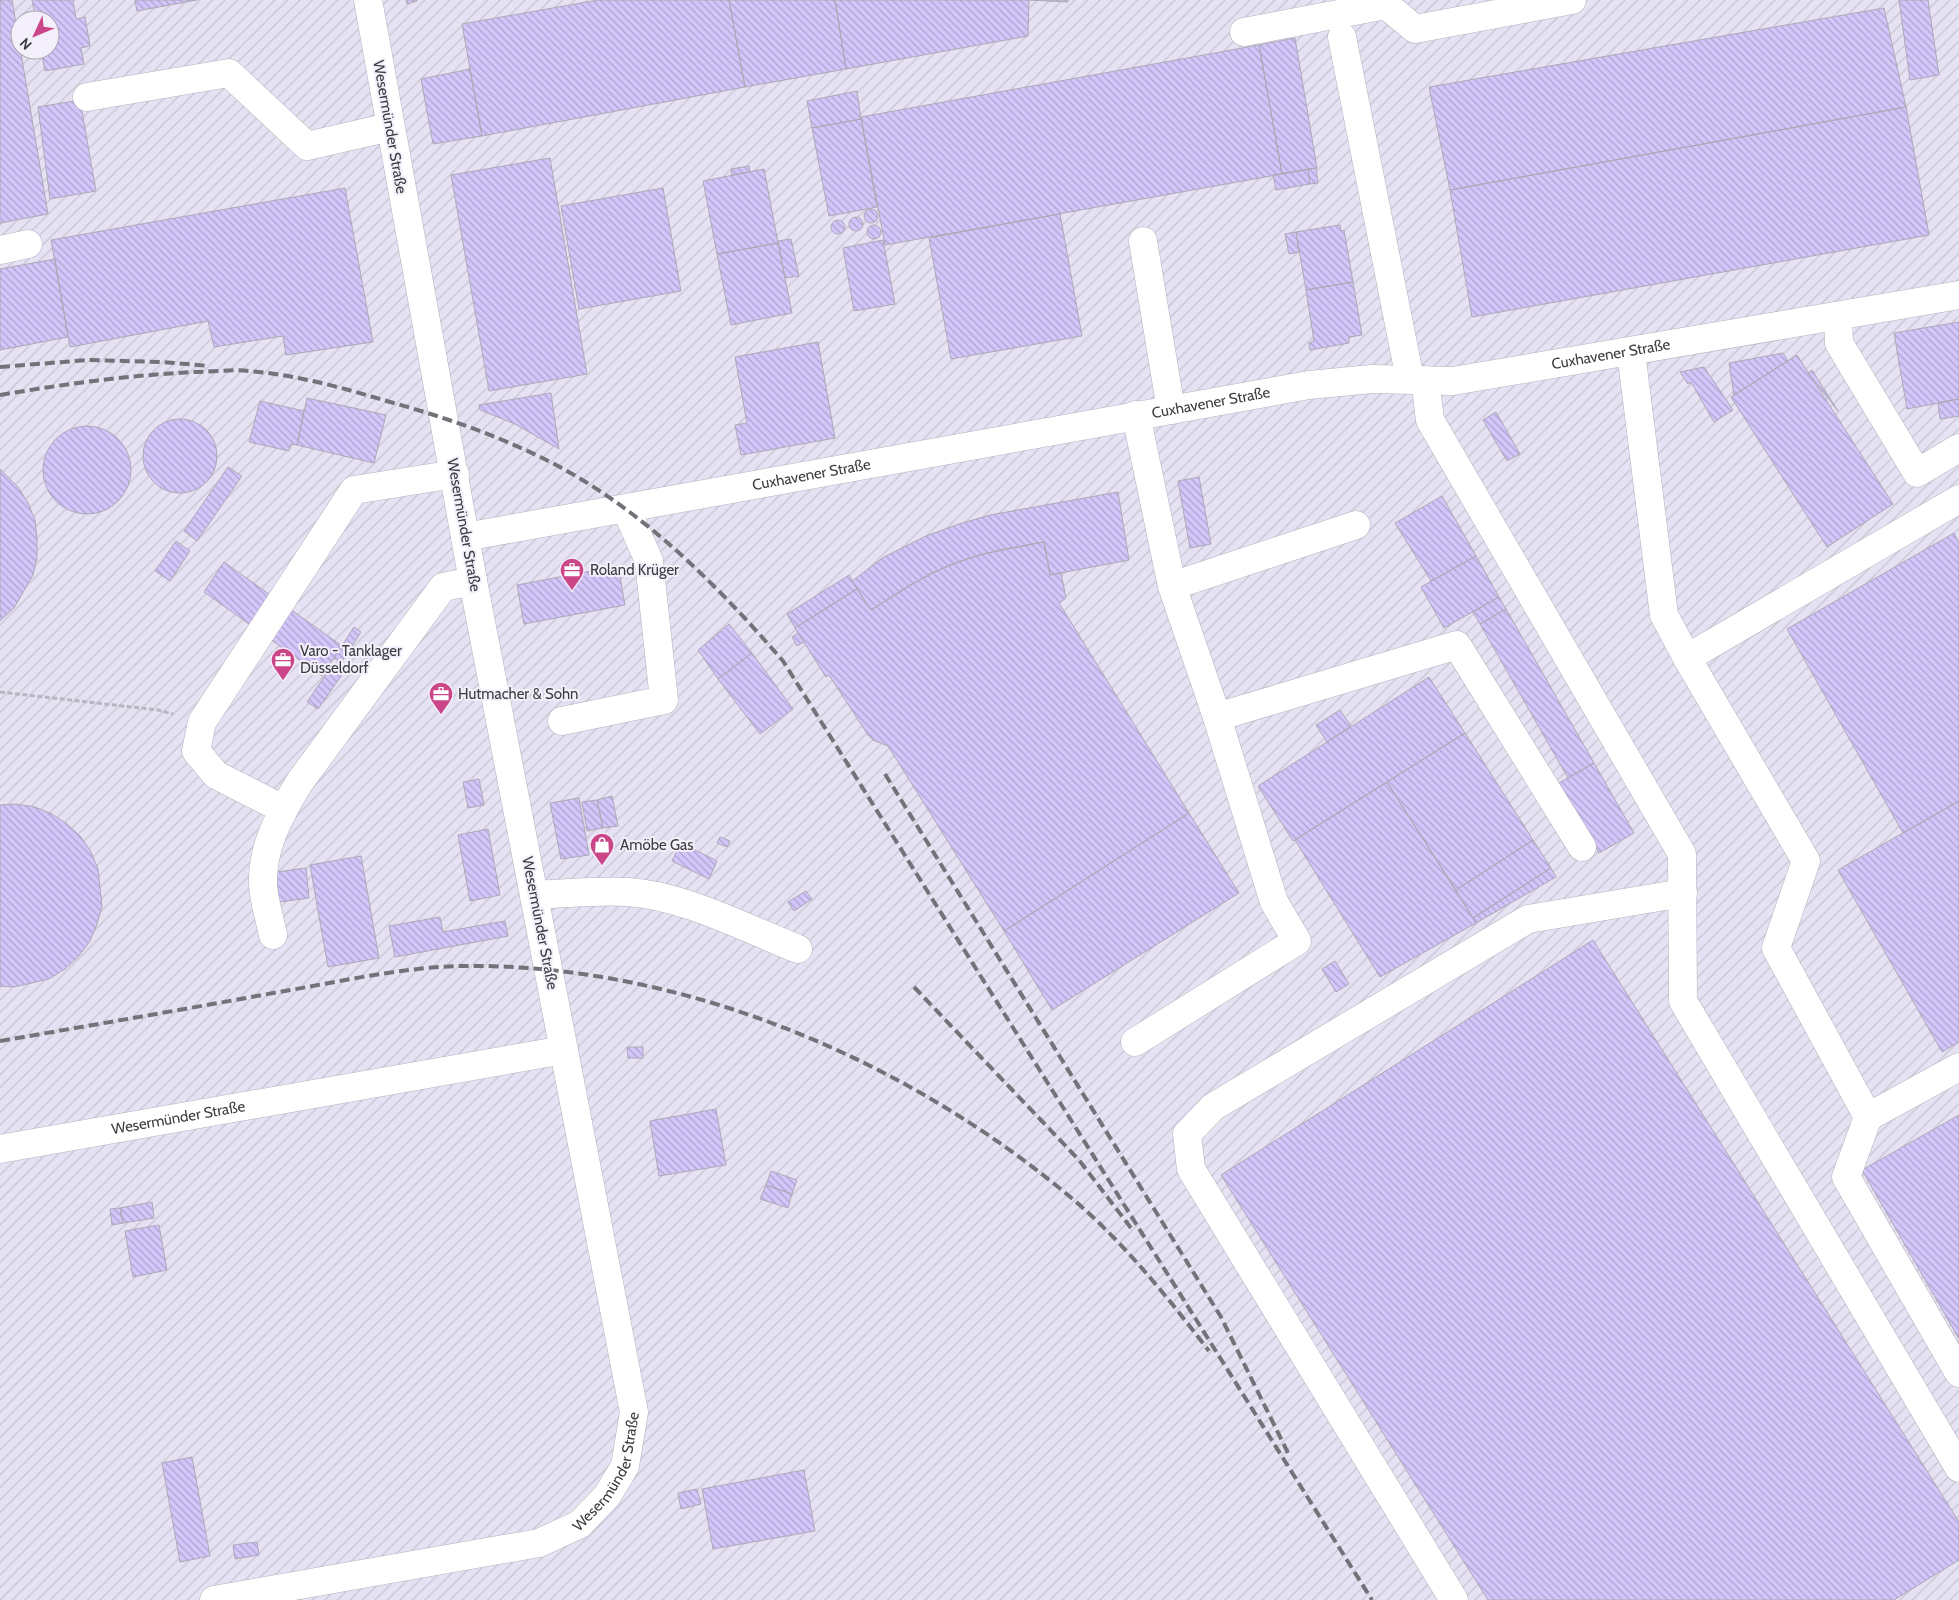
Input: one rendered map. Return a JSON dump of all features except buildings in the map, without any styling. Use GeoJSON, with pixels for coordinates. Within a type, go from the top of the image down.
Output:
{"type":"FeatureCollection","features":[{"type":"Feature","properties":{"kind":"street","name":"Wesermünder Straße"},"geometry":{"type":"LineString","coordinates":[[214,1600],[539,1543],[580,1524],[607,1496],[625,1466],[634,1412],[473,581],[368,0]]}},
{"type":"Feature","properties":{"kind":"street"},"geometry":{"type":"LineString","coordinates":[[1244,32],[1343,17],[1386,5],[1415,29],[1572,0]]}},
{"type":"Feature","properties":{"kind":"street"},"geometry":{"type":"LineString","coordinates":[[1343,17],[1418,380],[1430,420],[1682,854],[1683,1001],[1959,1468]]}},
{"type":"Feature","properties":{"kind":"street"},"geometry":{"type":"LineString","coordinates":[[87,97],[229,73],[307,146],[390,127]]}},
{"type":"Feature","properties":{"kind":"street"},"geometry":{"type":"LineString","coordinates":[[1142,241],[1171,410]]}},
{"type":"Feature","properties":{"kind":"street"},"geometry":{"type":"LineString","coordinates":[[0,250],[28,244]]}},
{"type":"Feature","properties":{"kind":"street","name":"Cuxhavener Straße"},"geometry":{"type":"LineString","coordinates":[[465,536],[626,509],[1310,384],[1345,380],[1453,380],[1631,352],[1959,295]]}},
{"type":"Feature","properties":{"kind":"street"},"geometry":{"type":"LineString","coordinates":[[1838,316],[1840,343],[1917,473],[1959,448]]}},
{"type":"Feature","properties":{"kind":"street"},"geometry":{"type":"LineString","coordinates":[[1631,352],[1664,615],[1687,658],[1806,861],[1776,948],[1868,1117]]}},
{"type":"Feature","properties":{"kind":"street"},"geometry":{"type":"LineString","coordinates":[[1135,1042],[1297,940],[1274,902],[1217,717],[1172,586],[1136,415]]}},
{"type":"Feature","properties":{"kind":"street"},"geometry":{"type":"LineString","coordinates":[[283,809],[216,775],[196,751],[202,722],[354,490],[455,474]]}},
{"type":"Feature","properties":{"kind":"street"},"geometry":{"type":"LineString","coordinates":[[1687,658],[1959,499]]}},
{"type":"Feature","properties":{"kind":"street"},"geometry":{"type":"LineString","coordinates":[[562,720],[664,700],[649,561],[626,509]]}},
{"type":"Feature","properties":{"kind":"street"},"geometry":{"type":"LineString","coordinates":[[1172,586],[1356,526]]}},
{"type":"Feature","properties":{"kind":"street"},"geometry":{"type":"LineString","coordinates":[[273,935],[264,893],[263,864],[270,839],[283,809],[299,783],[443,587],[473,581]]}},
{"type":"Feature","properties":{"kind":"street"},"geometry":{"type":"LineString","coordinates":[[1217,717],[1456,645],[1582,847]]}},
{"type":"Feature","properties":{"kind":"street"},"geometry":{"type":"LineString","coordinates":[[534,896],[627,892],[655,897],[699,910],[798,949]]}},
{"type":"Feature","properties":{"kind":"street"},"geometry":{"type":"LineString","coordinates":[[1454,1600],[1191,1169],[1187,1134],[1213,1107],[1528,919],[1683,894]]}},
{"type":"Feature","properties":{"kind":"street","name":"Wesermünder Straße"},"geometry":{"type":"LineString","coordinates":[[0,1149],[564,1050]]}},
{"type":"Feature","properties":{"kind":"street"},"geometry":{"type":"LineString","coordinates":[[1959,1067],[1868,1117],[1846,1177],[1959,1373]]}},
{"type":"Feature","properties":{"kind":"path"},"geometry":{"type":"LineString","coordinates":[[0,692],[158,710],[202,722]]}},
{"type":"Feature","properties":{"kind":"shaded area"},"geometry":{"type":"Polygon","coordinates":[[[0,0],[1959,0],[1959,1600],[0,1600],[0,0]]]}},
{"type":"Feature","properties":{"kind":"railway"},"geometry":{"type":"LineString","coordinates":[[0,367],[87,360],[162,362],[209,366]]}},
{"type":"Feature","properties":{"kind":"railway"},"geometry":{"type":"LineString","coordinates":[[0,395],[122,378],[229,370],[267,373],[320,383],[412,408],[455,422],[538,456],[590,485],[621,506],[679,553],[707,579],[783,661],[1372,1600]]}},
{"type":"Feature","properties":{"kind":"railway"},"geometry":{"type":"LineString","coordinates":[[885,774],[1221,1317],[1290,1457]]}},
{"type":"Feature","properties":{"kind":"railway"},"geometry":{"type":"LineString","coordinates":[[0,1041],[368,976],[436,967],[541,969],[624,981],[706,1001],[787,1029],[865,1063],[939,1104],[1010,1150],[1075,1201],[1111,1235],[1162,1292],[1209,1351]]}},
{"type":"Feature","properties":{"kind":"railway"},"geometry":{"type":"LineString","coordinates":[[914,987],[1079,1160],[1131,1228]]}},
{"type":"Feature","properties":{"kind":"place","name":"Roland Krüger"},"geometry":{"type":"Point","coordinates":[572,591]}},
{"type":"Feature","properties":{"kind":"place","name":"Varo - Tanklager Düsseldorf"},"geometry":{"type":"Point","coordinates":[283,681]}},
{"type":"Feature","properties":{"kind":"place","name":"Hutmacher & Sohn"},"geometry":{"type":"Point","coordinates":[441,715]}},
{"type":"Feature","properties":{"kind":"place","name":"Amöbe Gas"},"geometry":{"type":"Point","coordinates":[602,866]}}]}
